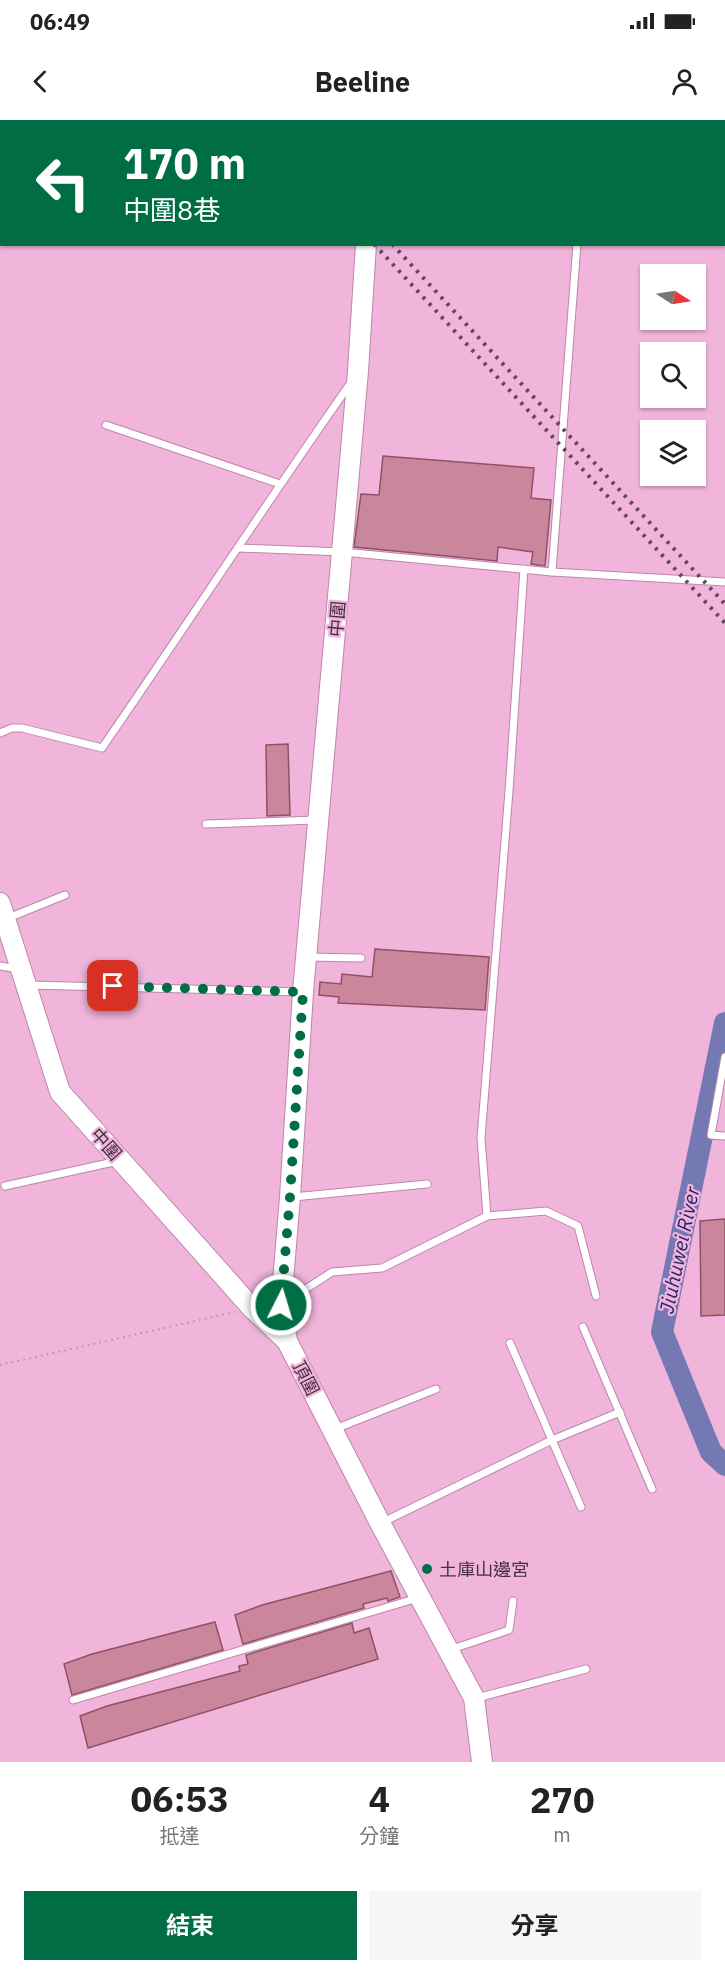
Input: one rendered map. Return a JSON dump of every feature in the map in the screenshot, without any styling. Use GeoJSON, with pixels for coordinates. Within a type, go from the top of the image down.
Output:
{"type":"FeatureCollection","features":[{"type":"Feature","properties":{"kind":"street","name":"中圍"},"geometry":{"type":"LineString","coordinates":[[303,992],[343,552],[366,246]]}},
{"type":"Feature","properties":{"kind":"street","name":"中圍"},"geometry":{"type":"LineString","coordinates":[[3,911],[60,1092],[252,1308],[287,1341]]}},
{"type":"Feature","properties":{"kind":"street","name":"頂圍"},"geometry":{"type":"LineString","coordinates":[[303,992],[281,1305],[287,1341],[380,1523],[474,1698],[482,1762]]}},
{"type":"Feature","properties":{"kind":"lane"},"geometry":{"type":"LineString","coordinates":[[552,572],[578,246]]}},
{"type":"Feature","properties":{"kind":"lane"},"geometry":{"type":"LineString","coordinates":[[0,733],[12,728],[22,728],[102,748],[358,371]]}},
{"type":"Feature","properties":{"kind":"lane"},"geometry":{"type":"LineString","coordinates":[[106,425],[280,484]]}},
{"type":"Feature","properties":{"kind":"lane"},"geometry":{"type":"LineString","coordinates":[[238,548],[343,552],[552,572],[725,582]]}},
{"type":"Feature","properties":{"kind":"lane"},"geometry":{"type":"LineString","coordinates":[[487,1216],[481,1138],[524,569]]}},
{"type":"Feature","properties":{"kind":"lane"},"geometry":{"type":"LineString","coordinates":[[206,824],[318,820]]}},
{"type":"Feature","properties":{"kind":"lane"},"geometry":{"type":"LineString","coordinates":[[3,911],[65,895]]}},
{"type":"Feature","properties":{"kind":"lane"},"geometry":{"type":"LineString","coordinates":[[306,957],[361,958]]}},
{"type":"Feature","properties":{"kind":"lane"},"geometry":{"type":"LineString","coordinates":[[0,966],[24,977],[303,992]]}},
{"type":"Feature","properties":{"kind":"lane"},"geometry":{"type":"LineString","coordinates":[[725,1057],[711,1136],[725,1136]]}},
{"type":"Feature","properties":{"kind":"lane"},"geometry":{"type":"LineString","coordinates":[[4,1186],[120,1160]]}},
{"type":"Feature","properties":{"kind":"lane"},"geometry":{"type":"LineString","coordinates":[[290,1197],[427,1184]]}},
{"type":"Feature","properties":{"kind":"lane"},"geometry":{"type":"LineString","coordinates":[[281,1305],[332,1272],[382,1268],[487,1216],[546,1211],[578,1226],[596,1296]]}},
{"type":"Feature","properties":{"kind":"lane"},"geometry":{"type":"LineString","coordinates":[[583,1326],[652,1489]]}},
{"type":"Feature","properties":{"kind":"lane"},"geometry":{"type":"LineString","coordinates":[[510,1343],[580,1506]]}},
{"type":"Feature","properties":{"kind":"lane"},"geometry":{"type":"LineString","coordinates":[[332,1430],[436,1389]]}},
{"type":"Feature","properties":{"kind":"lane"},"geometry":{"type":"LineString","coordinates":[[380,1523],[552,1440],[620,1412]]}},
{"type":"Feature","properties":{"kind":"lane"},"geometry":{"type":"LineString","coordinates":[[73,1700],[420,1597]]}},
{"type":"Feature","properties":{"kind":"lane"},"geometry":{"type":"LineString","coordinates":[[449,1650],[509,1630],[513,1600]]}},
{"type":"Feature","properties":{"kind":"lane"},"geometry":{"type":"LineString","coordinates":[[474,1698],[586,1669]]}},
{"type":"Feature","properties":{"kind":"path"},"geometry":{"type":"LineString","coordinates":[[0,1365],[252,1308]]}},
{"type":"Feature","properties":{"kind":"building"},"geometry":{"type":"Polygon","coordinates":[[[383,456],[534,468],[531,498],[551,500],[545,566],[531,564],[533,552],[498,547],[497,561],[354,547],[361,494],[379,495],[383,456]]]}},
{"type":"Feature","properties":{"kind":"building"},"geometry":{"type":"Polygon","coordinates":[[[288,744],[290,815],[267,816],[266,745],[288,744]]]}},
{"type":"Feature","properties":{"kind":"building"},"geometry":{"type":"Polygon","coordinates":[[[375,949],[489,957],[485,1010],[338,1003],[339,997],[319,995],[320,982],[341,984],[342,974],[372,977],[375,949]]]}},
{"type":"Feature","properties":{"kind":"building"},"geometry":{"type":"Polygon","coordinates":[[[725,1219],[725,1315],[701,1316],[700,1221],[725,1219]]]}},
{"type":"Feature","properties":{"kind":"building"},"geometry":{"type":"Polygon","coordinates":[[[391,1571],[400,1597],[363,1604],[364,1608],[243,1644],[235,1615],[262,1605],[391,1571]]]}},
{"type":"Feature","properties":{"kind":"building"},"geometry":{"type":"Polygon","coordinates":[[[215,1622],[223,1650],[72,1695],[64,1664],[92,1654],[215,1622]]]}},
{"type":"Feature","properties":{"kind":"building"},"geometry":{"type":"Polygon","coordinates":[[[352,1623],[354,1633],[369,1628],[378,1659],[88,1748],[80,1716],[107,1706],[240,1671],[239,1666],[248,1664],[246,1655],[352,1623]]]}},
{"type":"Feature","properties":{"kind":"waterway","name":"Jiuhuwei River"},"geometry":{"type":"LineString","coordinates":[[725,1023],[662,1332],[711,1452],[725,1465]]}},
{"type":"Feature","properties":{"kind":"railway"},"geometry":{"type":"LineString","coordinates":[[376,246],[725,623]]}},
{"type":"Feature","properties":{"kind":"railway"},"geometry":{"type":"LineString","coordinates":[[394,246],[725,604]]}},
{"type":"Feature","properties":{"kind":"place","name":"土庫山邊宮"},"geometry":{"type":"Point","coordinates":[427,1569]}},
{"type":"Feature","properties":{"kind":"route"},"geometry":{"type":"LineString","coordinates":[[113,986],[303,992],[281,1305]]}}]}
